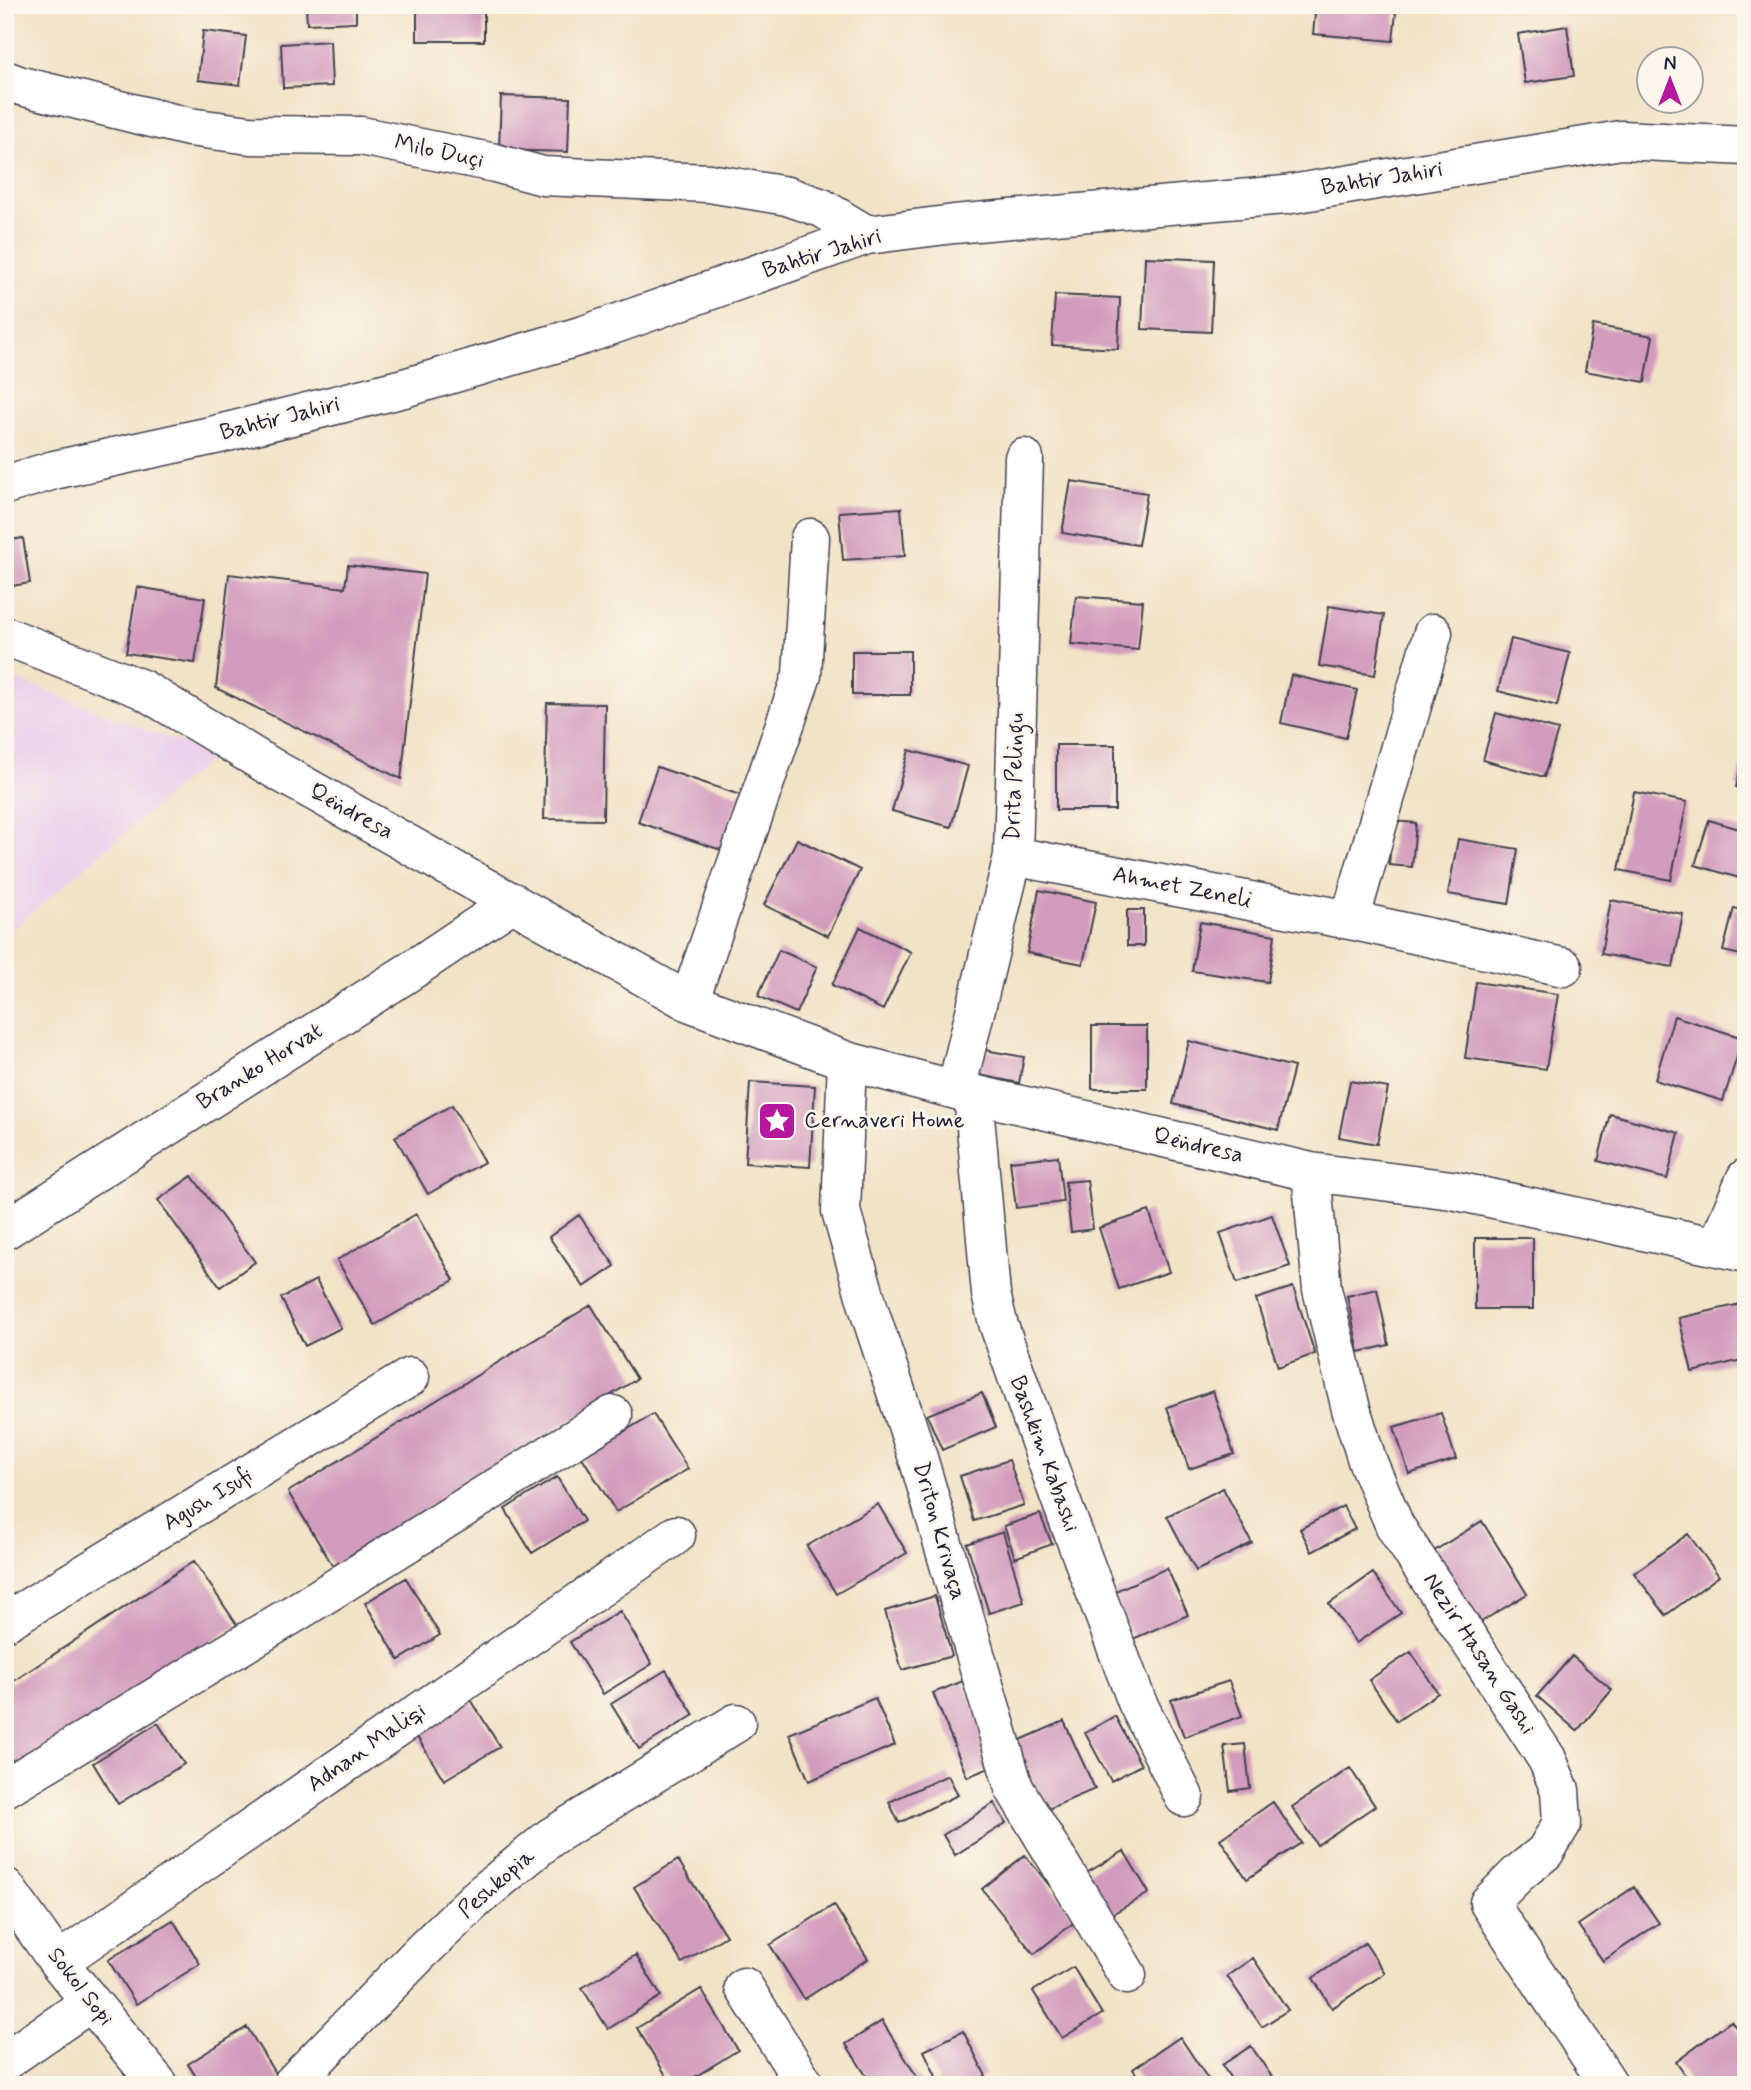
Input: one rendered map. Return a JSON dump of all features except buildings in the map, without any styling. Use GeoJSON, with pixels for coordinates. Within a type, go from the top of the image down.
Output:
{"type":"FeatureCollection","features":[{"type":"Feature","properties":{"kind":"street","name":"Milo Duçi"},"geometry":{"type":"LineString","coordinates":[[5,80],[189,127],[250,135],[361,136],[495,163],[543,176],[709,183],[787,196],[822,208],[867,235]]}},
{"type":"Feature","properties":{"kind":"street","name":"Bahtir Jahiri"},"geometry":{"type":"LineString","coordinates":[[5,485],[54,470],[215,435],[404,388],[584,335],[867,235],[954,224],[1285,195],[1621,140],[1746,146]]}},
{"type":"Feature","properties":{"kind":"street","name":"Drita Pelingu"},"geometry":{"type":"LineString","coordinates":[[965,1092],[1013,856],[1024,458]]}},
{"type":"Feature","properties":{"kind":"street"},"geometry":{"type":"LineString","coordinates":[[690,1002],[802,675],[810,538]]}},
{"type":"Feature","properties":{"kind":"street"},"geometry":{"type":"LineString","coordinates":[[1350,920],[1433,633]]}},
{"type":"Feature","properties":{"kind":"street","name":"Qëndresa"},"geometry":{"type":"LineString","coordinates":[[5,636],[142,689],[276,770],[690,1002],[847,1061],[965,1092],[1311,1172],[1452,1190],[1731,1249],[1746,1178]]}},
{"type":"Feature","properties":{"kind":"street","name":"Ahmet Zeneli"},"geometry":{"type":"LineString","coordinates":[[1013,856],[1350,920],[1563,967]]}},
{"type":"Feature","properties":{"kind":"street","name":"Branko Horvat"},"geometry":{"type":"LineString","coordinates":[[5,1230],[409,972],[513,902]]}},
{"type":"Feature","properties":{"kind":"street","name":"Driton Krivaça"},"geometry":{"type":"LineString","coordinates":[[847,1061],[841,1212],[870,1314],[919,1461],[1014,1788],[1127,1975]]}},
{"type":"Feature","properties":{"kind":"street","name":"Bashkim Kabashi"},"geometry":{"type":"LineString","coordinates":[[965,1092],[990,1294],[998,1324],[1055,1486],[1137,1702],[1184,1797]]}},
{"type":"Feature","properties":{"kind":"street","name":"Nezir Hasan Gashi"},"geometry":{"type":"LineString","coordinates":[[1311,1172],[1322,1289],[1351,1409],[1367,1460],[1395,1526],[1547,1759],[1560,1790],[1562,1823],[1545,1852],[1489,1903],[1609,2085]]}},
{"type":"Feature","properties":{"kind":"street","name":"Agush Isufi"},"geometry":{"type":"LineString","coordinates":[[5,1622],[410,1377]]}},
{"type":"Feature","properties":{"kind":"street"},"geometry":{"type":"LineString","coordinates":[[5,1788],[300,1610],[613,1415]]}},
{"type":"Feature","properties":{"kind":"street","name":"Adnan Maliqi"},"geometry":{"type":"LineString","coordinates":[[58,1962],[676,1535]]}},
{"type":"Feature","properties":{"kind":"street","name":"Peshkopia"},"geometry":{"type":"LineString","coordinates":[[291,2085],[476,1899],[551,1837],[736,1723]]}},
{"type":"Feature","properties":{"kind":"street","name":"Sokol Sopi"},"geometry":{"type":"LineString","coordinates":[[5,1887],[58,1962],[159,2085]]}},
{"type":"Feature","properties":{"kind":"street"},"geometry":{"type":"LineString","coordinates":[[744,1987],[805,2085]]}},
{"type":"Feature","properties":{"kind":"street"},"geometry":{"type":"LineString","coordinates":[[5,2061],[91,2003]]}},
{"type":"Feature","properties":{"kind":"shaded area"},"geometry":{"type":"Polygon","coordinates":[[[5,675],[214,756],[5,936],[5,675]]]}},
{"type":"Feature","properties":{"kind":"place","name":"Cernaveri Home"},"geometry":{"type":"Point","coordinates":[777,1121]}}]}
